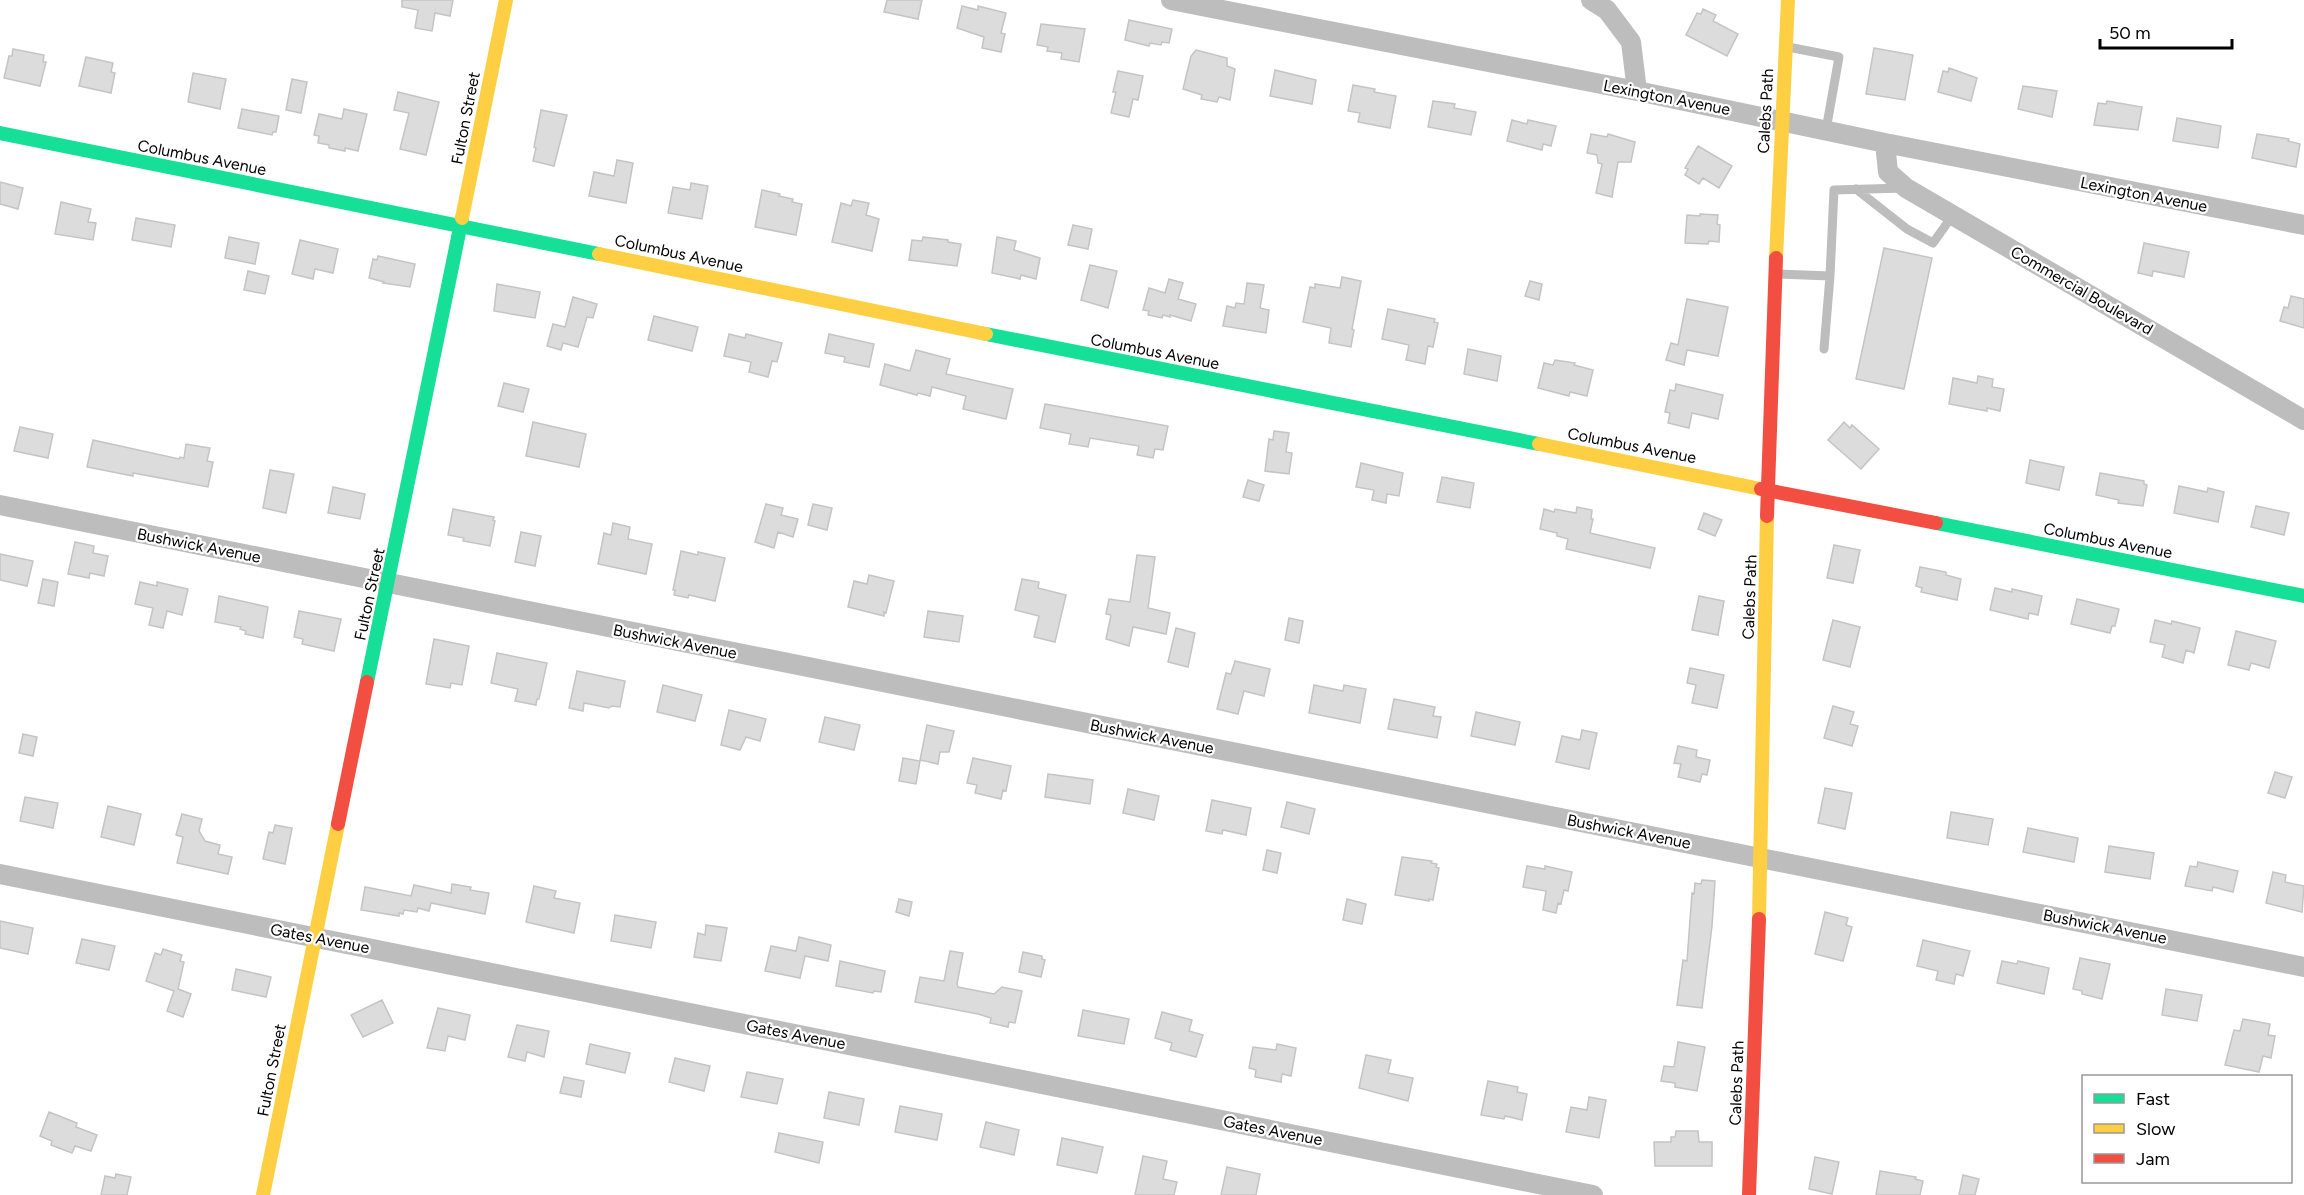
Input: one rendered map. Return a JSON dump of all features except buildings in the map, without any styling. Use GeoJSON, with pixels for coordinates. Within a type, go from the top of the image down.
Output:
{"type":"FeatureCollection","features":[{"type":"Feature","properties":{"kind":"street","name":"Fulton Street"},"geometry":{"type":"LineString","coordinates":[[263,1195],[506,0]]}},
{"type":"Feature","properties":{"kind":"street","name":"Lexington Avenue"},"geometry":{"type":"LineString","coordinates":[[1171,0],[1637,90],[1885,143],[2304,225]]}},
{"type":"Feature","properties":{"kind":"street"},"geometry":{"type":"LineString","coordinates":[[1591,0],[1607,10],[1631,42],[1637,90]]}},
{"type":"Feature","properties":{"kind":"street","name":"Calebs Path"},"geometry":{"type":"LineString","coordinates":[[1749,1195],[1761,857],[1763,669],[1775,274],[1788,0]]}},
{"type":"Feature","properties":{"kind":"street","name":"Columbus Avenue"},"geometry":{"type":"LineString","coordinates":[[0,134],[460,225],[1117,361],[1769,488],[2304,596]]}},
{"type":"Feature","properties":{"kind":"street","name":"Commercial Boulevard"},"geometry":{"type":"LineString","coordinates":[[1885,143],[1888,172],[1906,188],[2304,420]]}},
{"type":"Feature","properties":{"kind":"street","name":"Bushwick Avenue"},"geometry":{"type":"LineString","coordinates":[[0,505],[2304,967]]}},
{"type":"Feature","properties":{"kind":"street","name":"Gates Avenue"},"geometry":{"type":"LineString","coordinates":[[0,874],[1593,1195]]}},
{"type":"Feature","properties":{"kind":"lane"},"geometry":{"type":"LineString","coordinates":[[1786,47],[1839,57],[1826,130]]}},
{"type":"Feature","properties":{"kind":"lane"},"geometry":{"type":"LineString","coordinates":[[1824,349],[1834,190],[1906,188]]}},
{"type":"Feature","properties":{"kind":"lane"},"geometry":{"type":"LineString","coordinates":[[1856,189],[1907,229],[1933,243],[1953,215]]}},
{"type":"Feature","properties":{"kind":"lane"},"geometry":{"type":"LineString","coordinates":[[1775,274],[1830,276]]}},
{"type":"Feature","properties":{"kind":"traffic: fast"},"geometry":{"type":"LineString","coordinates":[[0,133],[599,254]]}},
{"type":"Feature","properties":{"kind":"traffic: fast"},"geometry":{"type":"LineString","coordinates":[[367,682],[462,218]]}},
{"type":"Feature","properties":{"kind":"traffic: fast"},"geometry":{"type":"LineString","coordinates":[[986,334],[1539,444]]}},
{"type":"Feature","properties":{"kind":"traffic: fast"},"geometry":{"type":"LineString","coordinates":[[1936,523],[2304,596]]}},
{"type":"Feature","properties":{"kind":"traffic: slow"},"geometry":{"type":"LineString","coordinates":[[462,218],[506,0]]}},
{"type":"Feature","properties":{"kind":"traffic: slow"},"geometry":{"type":"LineString","coordinates":[[1776,258],[1788,0]]}},
{"type":"Feature","properties":{"kind":"traffic: slow"},"geometry":{"type":"LineString","coordinates":[[599,254],[986,334]]}},
{"type":"Feature","properties":{"kind":"traffic: slow"},"geometry":{"type":"LineString","coordinates":[[1539,444],[1761,489]]}},
{"type":"Feature","properties":{"kind":"traffic: slow"},"geometry":{"type":"LineString","coordinates":[[1759,919],[1767,516]]}},
{"type":"Feature","properties":{"kind":"traffic: slow"},"geometry":{"type":"LineString","coordinates":[[263,1195],[338,824]]}},
{"type":"Feature","properties":{"kind":"traffic: jam"},"geometry":{"type":"LineString","coordinates":[[1767,516],[1776,258]]}},
{"type":"Feature","properties":{"kind":"traffic: jam"},"geometry":{"type":"LineString","coordinates":[[1761,489],[1936,523]]}},
{"type":"Feature","properties":{"kind":"traffic: jam"},"geometry":{"type":"LineString","coordinates":[[338,824],[367,682]]}},
{"type":"Feature","properties":{"kind":"traffic: jam"},"geometry":{"type":"LineString","coordinates":[[1749,1195],[1759,919]]}}]}
